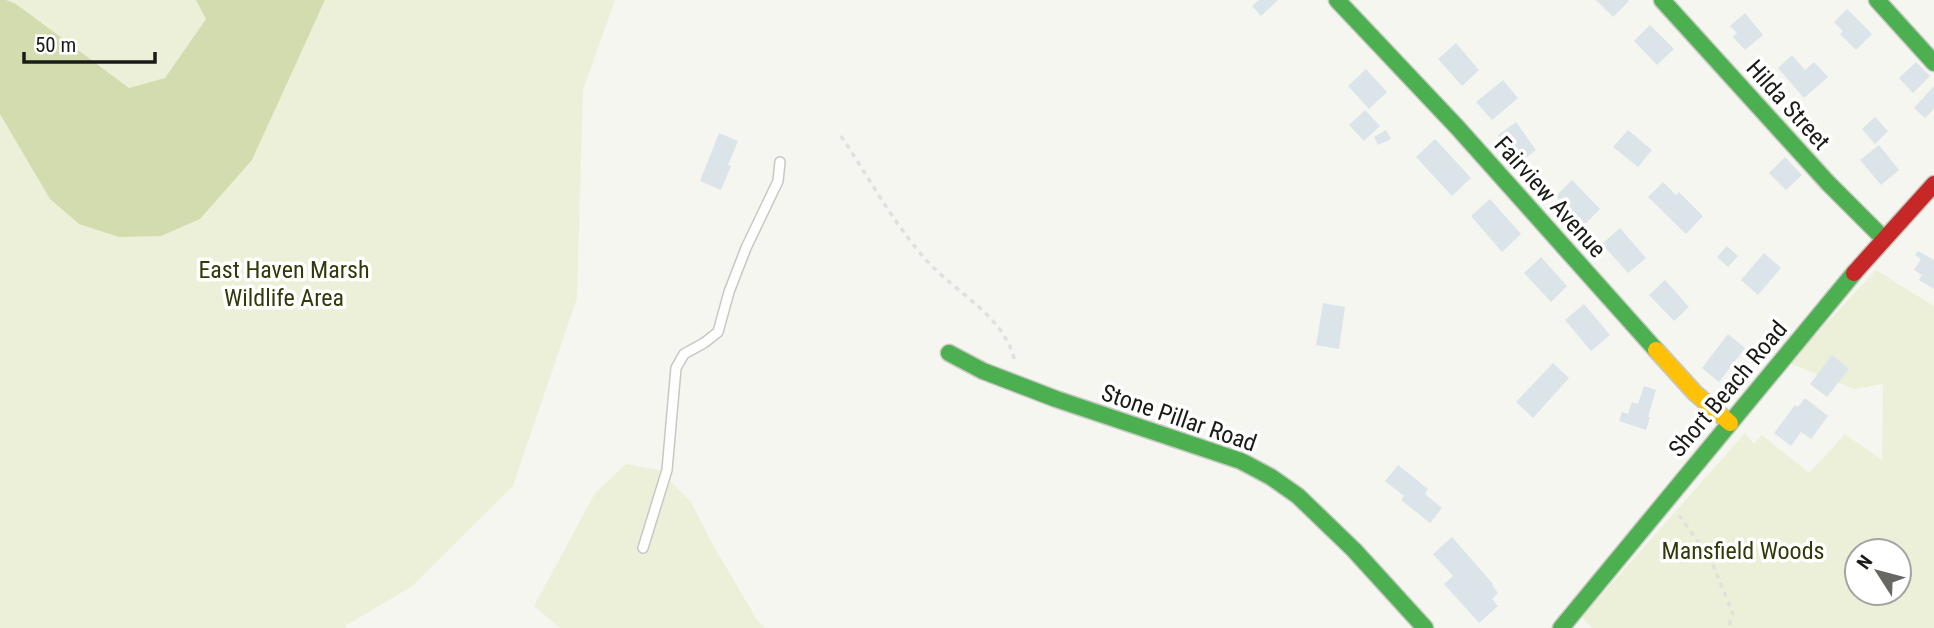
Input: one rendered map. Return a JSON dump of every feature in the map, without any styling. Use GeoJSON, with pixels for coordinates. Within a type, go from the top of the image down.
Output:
{"type":"FeatureCollection","features":[{"type":"Feature","properties":{"kind":"street","name":"Fairview Avenue"},"geometry":{"type":"LineString","coordinates":[[1337,0],[1457,127],[1695,393],[1730,423]]}},
{"type":"Feature","properties":{"kind":"street","name":"Hilda Street"},"geometry":{"type":"LineString","coordinates":[[1662,0],[1828,183],[1884,239]]}},
{"type":"Feature","properties":{"kind":"street"},"geometry":{"type":"LineString","coordinates":[[1877,0],[1934,63]]}},
{"type":"Feature","properties":{"kind":"street","name":"Short Beach Road"},"geometry":{"type":"LineString","coordinates":[[1561,628],[1884,239],[1934,184]]}},
{"type":"Feature","properties":{"kind":"street","name":"Stone Pillar Road"},"geometry":{"type":"LineString","coordinates":[[949,353],[984,371],[1056,399],[1241,461],[1271,477],[1298,496],[1354,550],[1425,628]]}},
{"type":"Feature","properties":{"kind":"lane"},"geometry":{"type":"LineString","coordinates":[[643,548],[667,470],[676,368],[684,354],[718,332],[729,292],[746,248],[778,181],[780,162]]}},
{"type":"Feature","properties":{"kind":"path"},"geometry":{"type":"LineString","coordinates":[[841,136],[905,234],[928,262],[999,327],[1014,357],[1017,370],[1015,383]]}},
{"type":"Feature","properties":{"kind":"path"},"geometry":{"type":"LineString","coordinates":[[1665,501],[1680,516],[1711,560],[1733,614],[1728,628]]}},
{"type":"Feature","properties":{"kind":"green space","name":"East Haven Marsh Wildlife Area"},"geometry":{"type":"Polygon","coordinates":[[[0,0],[615,0],[583,90],[577,298],[513,486],[411,587],[345,626],[346,628],[0,628],[0,0]]]}},
{"type":"Feature","properties":{"kind":"green space","name":"Mansfield Woods"},"geometry":{"type":"Polygon","coordinates":[[[1876,270],[1934,306],[1934,628],[1592,628],[1582,617],[1745,433],[1754,444],[1762,435],[1809,473],[1845,434],[1882,460],[1883,384],[1854,389],[1789,363],[1876,270]]]}},
{"type":"Feature","properties":{"kind":"green space"},"geometry":{"type":"Polygon","coordinates":[[[626,464],[659,470],[691,502],[757,620],[765,628],[560,628],[534,606],[595,493],[626,464]]]}},
{"type":"Feature","properties":{"kind":"shaded area"},"geometry":{"type":"Polygon","coordinates":[[[0,0],[16,4],[129,88],[165,78],[206,19],[196,0],[325,0],[252,160],[200,219],[161,236],[119,237],[79,224],[50,199],[0,114],[0,0]]]}},
{"type":"Feature","properties":{"kind":"building"},"geometry":{"type":"Polygon","coordinates":[[[1259,0],[1278,0],[1261,16],[1252,6],[1259,0]]]}},
{"type":"Feature","properties":{"kind":"building"},"geometry":{"type":"Polygon","coordinates":[[[1596,0],[1627,0],[1629,1],[1613,17],[1596,0]]]}},
{"type":"Feature","properties":{"kind":"building"},"geometry":{"type":"Polygon","coordinates":[[[1847,9],[1872,34],[1856,50],[1840,34],[1843,31],[1834,22],[1847,9]]]}},
{"type":"Feature","properties":{"kind":"building"},"geometry":{"type":"Polygon","coordinates":[[[1745,13],[1763,35],[1745,50],[1733,37],[1737,33],[1730,26],[1745,13]]]}},
{"type":"Feature","properties":{"kind":"building"},"geometry":{"type":"Polygon","coordinates":[[[1650,25],[1674,49],[1657,65],[1634,41],[1650,25]]]}},
{"type":"Feature","properties":{"kind":"building"},"geometry":{"type":"Polygon","coordinates":[[[1456,43],[1479,70],[1462,86],[1438,59],[1456,43]]]}},
{"type":"Feature","properties":{"kind":"building"},"geometry":{"type":"Polygon","coordinates":[[[1792,55],[1805,70],[1814,62],[1828,77],[1804,98],[1778,68],[1792,55]]]}},
{"type":"Feature","properties":{"kind":"building"},"geometry":{"type":"Polygon","coordinates":[[[1916,62],[1930,76],[1913,93],[1899,78],[1916,62]]]}},
{"type":"Feature","properties":{"kind":"building"},"geometry":{"type":"Polygon","coordinates":[[[1366,69],[1387,92],[1369,109],[1348,86],[1366,69]]]}},
{"type":"Feature","properties":{"kind":"building"},"geometry":{"type":"Polygon","coordinates":[[[1503,80],[1518,98],[1492,120],[1476,102],[1503,80]]]}},
{"type":"Feature","properties":{"kind":"building"},"geometry":{"type":"Polygon","coordinates":[[[1934,86],[1934,109],[1925,118],[1914,108],[1934,86]]]}},
{"type":"Feature","properties":{"kind":"building"},"geometry":{"type":"Polygon","coordinates":[[[1365,110],[1380,126],[1364,141],[1349,125],[1365,110]]]}},
{"type":"Feature","properties":{"kind":"building"},"geometry":{"type":"Polygon","coordinates":[[[1875,117],[1888,131],[1875,144],[1862,129],[1875,117]]]}},
{"type":"Feature","properties":{"kind":"building"},"geometry":{"type":"Polygon","coordinates":[[[1516,122],[1536,150],[1519,163],[1498,135],[1516,122]]]}},
{"type":"Feature","properties":{"kind":"building"},"geometry":{"type":"Polygon","coordinates":[[[1386,130],[1391,139],[1378,145],[1374,137],[1386,130]]]}},
{"type":"Feature","properties":{"kind":"building"},"geometry":{"type":"Polygon","coordinates":[[[1628,130],[1652,150],[1638,167],[1613,147],[1628,130]]]}},
{"type":"Feature","properties":{"kind":"building"},"geometry":{"type":"Polygon","coordinates":[[[719,133],[738,141],[721,190],[700,181],[719,133]]]}},
{"type":"Feature","properties":{"kind":"building"},"geometry":{"type":"Polygon","coordinates":[[[1435,139],[1471,178],[1452,196],[1416,157],[1435,139]]]}},
{"type":"Feature","properties":{"kind":"building"},"geometry":{"type":"Polygon","coordinates":[[[1879,145],[1899,170],[1881,185],[1860,160],[1879,145]]]}},
{"type":"Feature","properties":{"kind":"building"},"geometry":{"type":"Polygon","coordinates":[[[1785,157],[1802,175],[1786,190],[1769,173],[1785,157]]]}},
{"type":"Feature","properties":{"kind":"building"},"geometry":{"type":"Polygon","coordinates":[[[1572,180],[1600,209],[1584,225],[1556,196],[1572,180]]]}},
{"type":"Feature","properties":{"kind":"building"},"geometry":{"type":"Polygon","coordinates":[[[1663,182],[1676,195],[1679,192],[1703,216],[1686,234],[1648,197],[1663,182]]]}},
{"type":"Feature","properties":{"kind":"building"},"geometry":{"type":"Polygon","coordinates":[[[1490,199],[1521,234],[1502,252],[1471,216],[1490,199]]]}},
{"type":"Feature","properties":{"kind":"building"},"geometry":{"type":"Polygon","coordinates":[[[1620,228],[1646,258],[1628,273],[1602,244],[1620,228]]]}},
{"type":"Feature","properties":{"kind":"building"},"geometry":{"type":"Polygon","coordinates":[[[1727,246],[1738,256],[1728,267],[1717,257],[1727,246]]]}},
{"type":"Feature","properties":{"kind":"building"},"geometry":{"type":"Polygon","coordinates":[[[1918,251],[1934,260],[1934,289],[1919,280],[1922,275],[1914,270],[1921,259],[1915,255],[1918,251]]]}},
{"type":"Feature","properties":{"kind":"building"},"geometry":{"type":"Polygon","coordinates":[[[1764,253],[1781,268],[1758,295],[1741,280],[1764,253]]]}},
{"type":"Feature","properties":{"kind":"building"},"geometry":{"type":"Polygon","coordinates":[[[1541,257],[1567,286],[1551,302],[1524,273],[1541,257]]]}},
{"type":"Feature","properties":{"kind":"building"},"geometry":{"type":"Polygon","coordinates":[[[1665,280],[1689,307],[1674,321],[1649,295],[1665,280]]]}},
{"type":"Feature","properties":{"kind":"building"},"geometry":{"type":"Polygon","coordinates":[[[1323,303],[1345,307],[1339,349],[1316,345],[1323,303]]]}},
{"type":"Feature","properties":{"kind":"building"},"geometry":{"type":"Polygon","coordinates":[[[1584,304],[1610,335],[1591,351],[1565,320],[1584,304]]]}},
{"type":"Feature","properties":{"kind":"building"},"geometry":{"type":"Polygon","coordinates":[[[1728,334],[1745,348],[1719,382],[1702,368],[1728,334]]]}},
{"type":"Feature","properties":{"kind":"building"},"geometry":{"type":"Polygon","coordinates":[[[1832,355],[1849,369],[1827,397],[1810,384],[1832,355]]]}},
{"type":"Feature","properties":{"kind":"building"},"geometry":{"type":"Polygon","coordinates":[[[1553,363],[1569,378],[1533,418],[1516,402],[1553,363]]]}},
{"type":"Feature","properties":{"kind":"building"},"geometry":{"type":"Polygon","coordinates":[[[1644,386],[1656,390],[1646,430],[1619,421],[1622,412],[1628,414],[1632,402],[1638,404],[1644,386]]]}},
{"type":"Feature","properties":{"kind":"building"},"geometry":{"type":"Polygon","coordinates":[[[1805,398],[1828,416],[1811,439],[1801,432],[1791,446],[1774,433],[1795,405],[1798,407],[1805,398]]]}},
{"type":"Feature","properties":{"kind":"building"},"geometry":{"type":"Polygon","coordinates":[[[1398,465],[1428,489],[1425,494],[1442,508],[1430,523],[1401,500],[1404,496],[1385,481],[1398,465]]]}},
{"type":"Feature","properties":{"kind":"building"},"geometry":{"type":"Polygon","coordinates":[[[1452,537],[1498,593],[1492,599],[1498,606],[1479,623],[1444,584],[1453,576],[1433,554],[1452,537]]]}},
{"type":"Feature","properties":{"kind":"traffic: fast"},"geometry":{"type":"LineString","coordinates":[[1337,0],[1457,127],[1656,350]]}},
{"type":"Feature","properties":{"kind":"traffic: fast"},"geometry":{"type":"LineString","coordinates":[[1662,0],[1828,183],[1884,239]]}},
{"type":"Feature","properties":{"kind":"traffic: fast"},"geometry":{"type":"LineString","coordinates":[[1877,0],[1934,63]]}},
{"type":"Feature","properties":{"kind":"traffic: fast"},"geometry":{"type":"LineString","coordinates":[[1561,628],[1854,273]]}},
{"type":"Feature","properties":{"kind":"traffic: fast"},"geometry":{"type":"LineString","coordinates":[[949,353],[983,371],[1056,399],[1241,461],[1271,477],[1298,496],[1354,550],[1425,628]]}},
{"type":"Feature","properties":{"kind":"traffic: slow"},"geometry":{"type":"LineString","coordinates":[[1656,350],[1695,393],[1730,423]]}},
{"type":"Feature","properties":{"kind":"traffic: jam"},"geometry":{"type":"LineString","coordinates":[[1854,273],[1934,184]]}}]}
